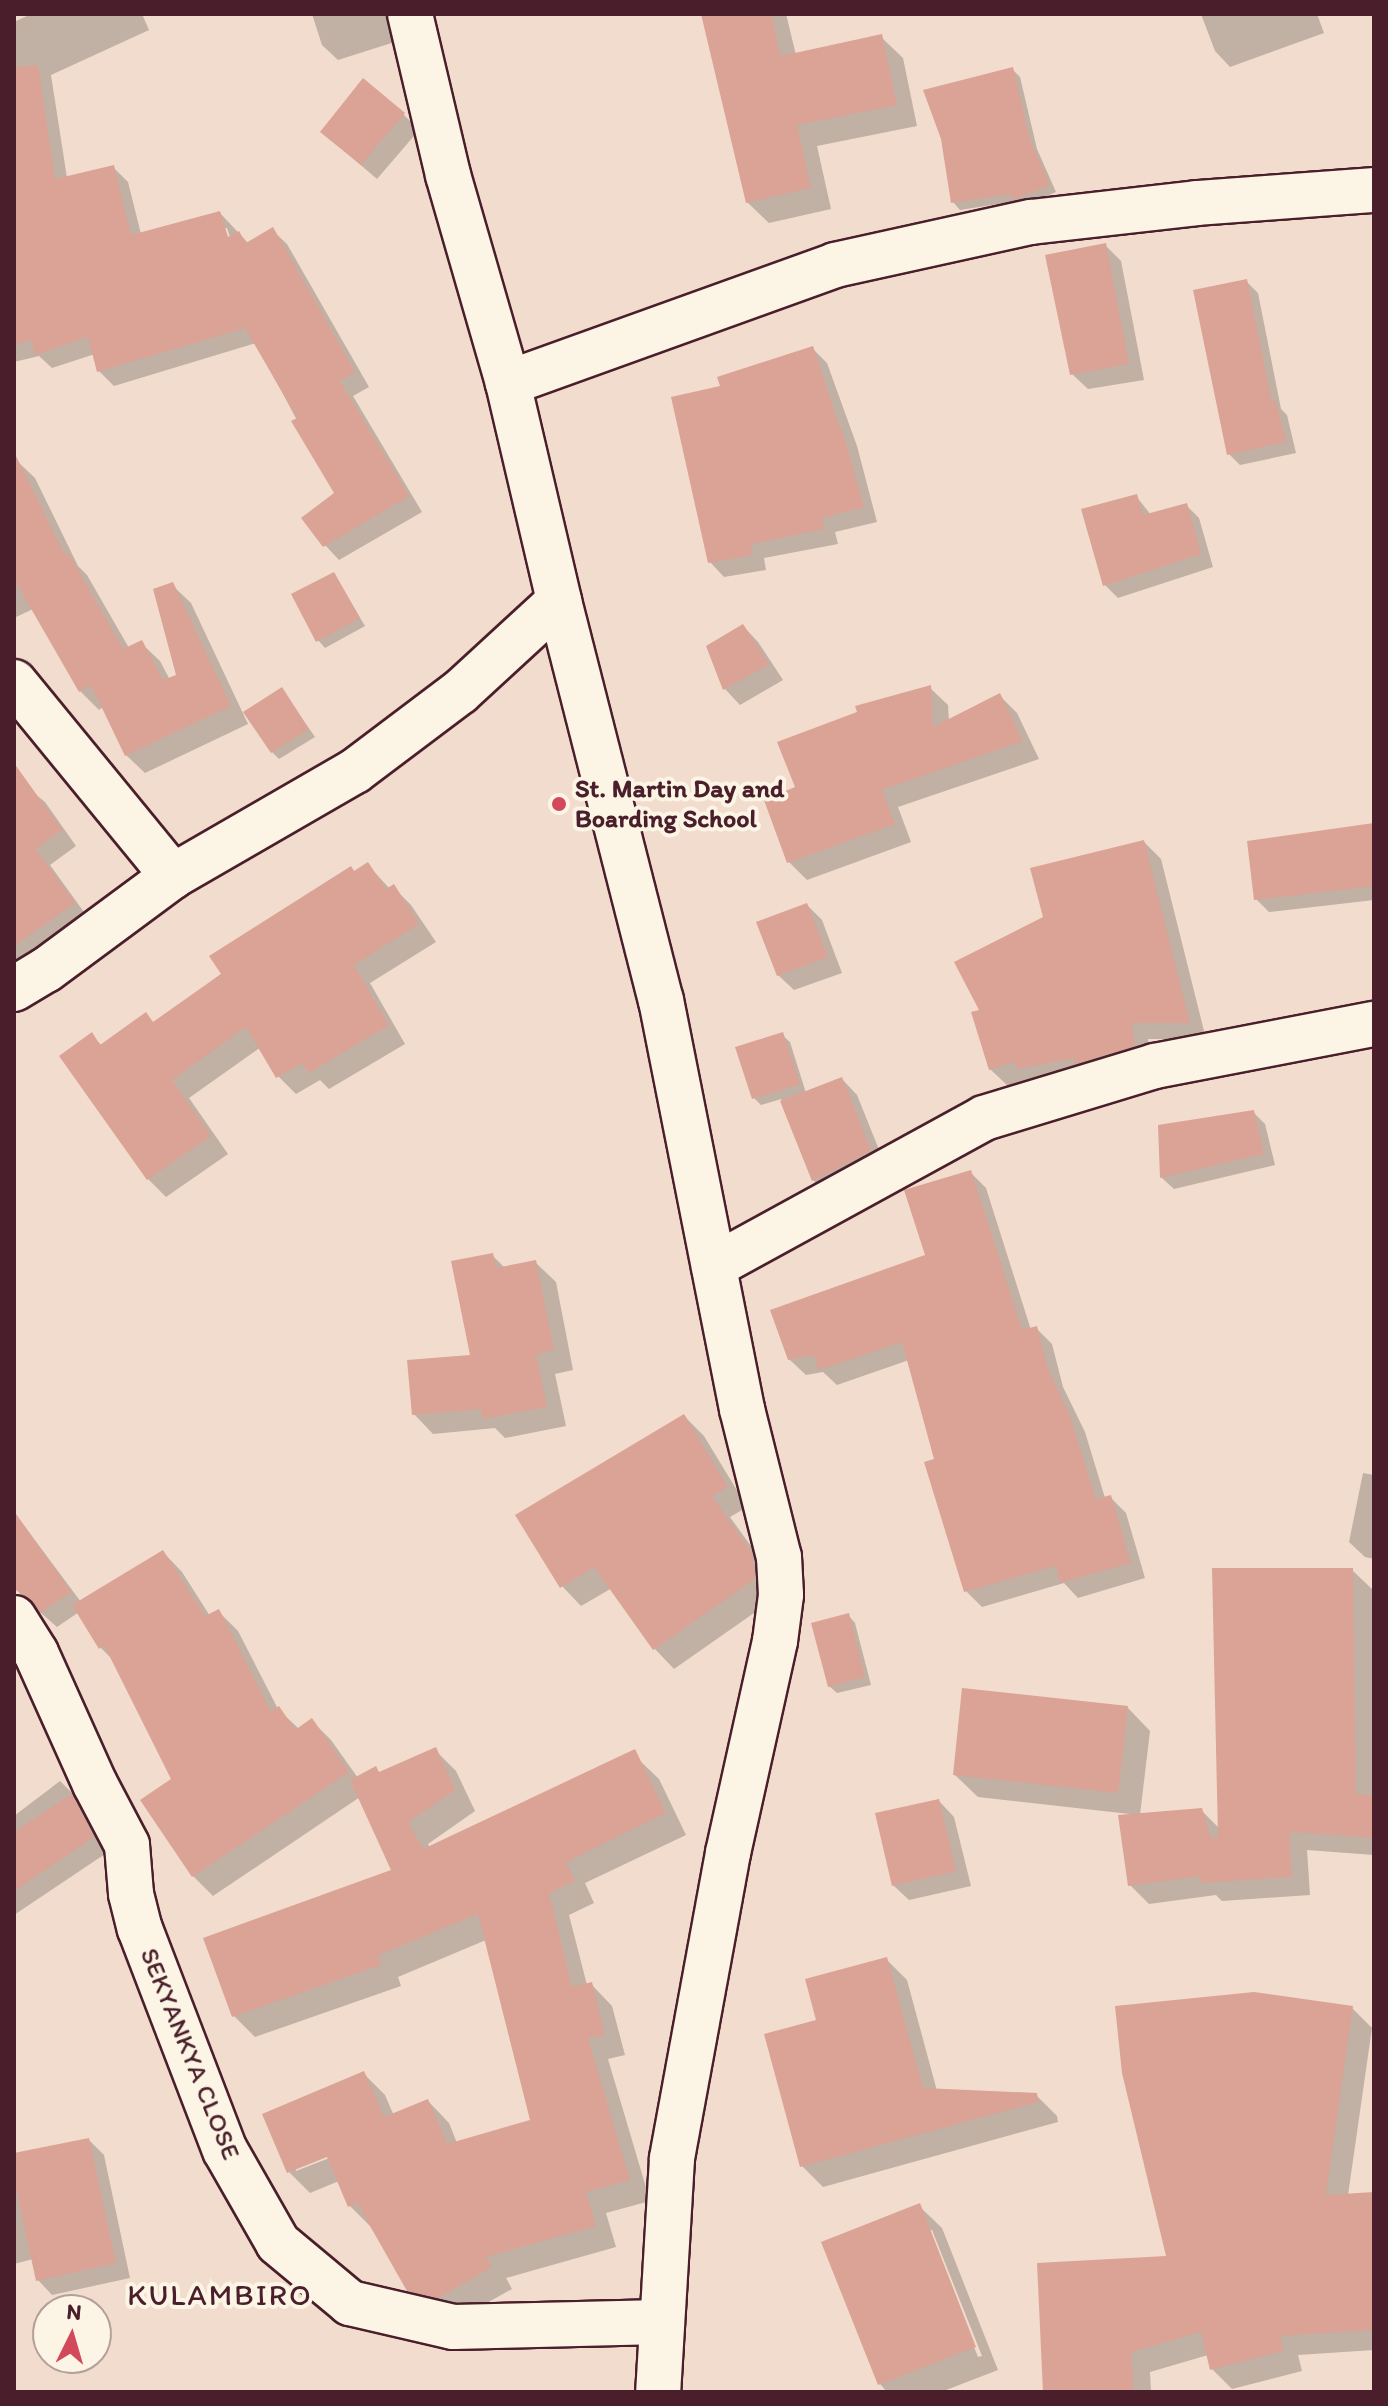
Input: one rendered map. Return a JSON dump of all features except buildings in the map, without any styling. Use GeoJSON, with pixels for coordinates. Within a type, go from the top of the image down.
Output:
{"type":"FeatureCollection","features":[{"type":"Feature","properties":{"kind":"street"},"geometry":{"type":"LineString","coordinates":[[410,14],[448,175],[508,383],[559,601],[661,1000],[742,1409],[779,1557],[781,1595],[775,1641],[728,1853],[672,2159],[658,2392]]}},
{"type":"Feature","properties":{"kind":"street"},"geometry":{"type":"LineString","coordinates":[[508,383],[835,265],[1031,222],[1197,203],[1374,190]]}},
{"type":"Feature","properties":{"kind":"street"},"geometry":{"type":"LineString","coordinates":[[14,989],[46,970],[173,876],[355,771],[460,692],[559,601]]}},
{"type":"Feature","properties":{"kind":"street"},"geometry":{"type":"LineString","coordinates":[[14,682],[173,876]]}},
{"type":"Feature","properties":{"kind":"street"},"geometry":{"type":"LineString","coordinates":[[714,1266],[984,1118],[1155,1066],[1374,1024]]}},
{"type":"Feature","properties":{"kind":"street","name":"SEKYANKYA CLOSE"},"geometry":{"type":"LineString","coordinates":[[14,1618],[36,1653],[95,1784],[127,1845],[131,1894],[140,1929],[225,2150],[278,2243],[350,2303],[453,2327],[662,2322]]}},
{"type":"Feature","properties":{"kind":"place","name":"St. Martin Day and Boarding School"},"geometry":{"type":"Point","coordinates":[559,804]}},
{"type":"Feature","properties":{"kind":"district","name":"KULAMBIRO"},"geometry":{"type":"Point","coordinates":[220,2295]}}]}
